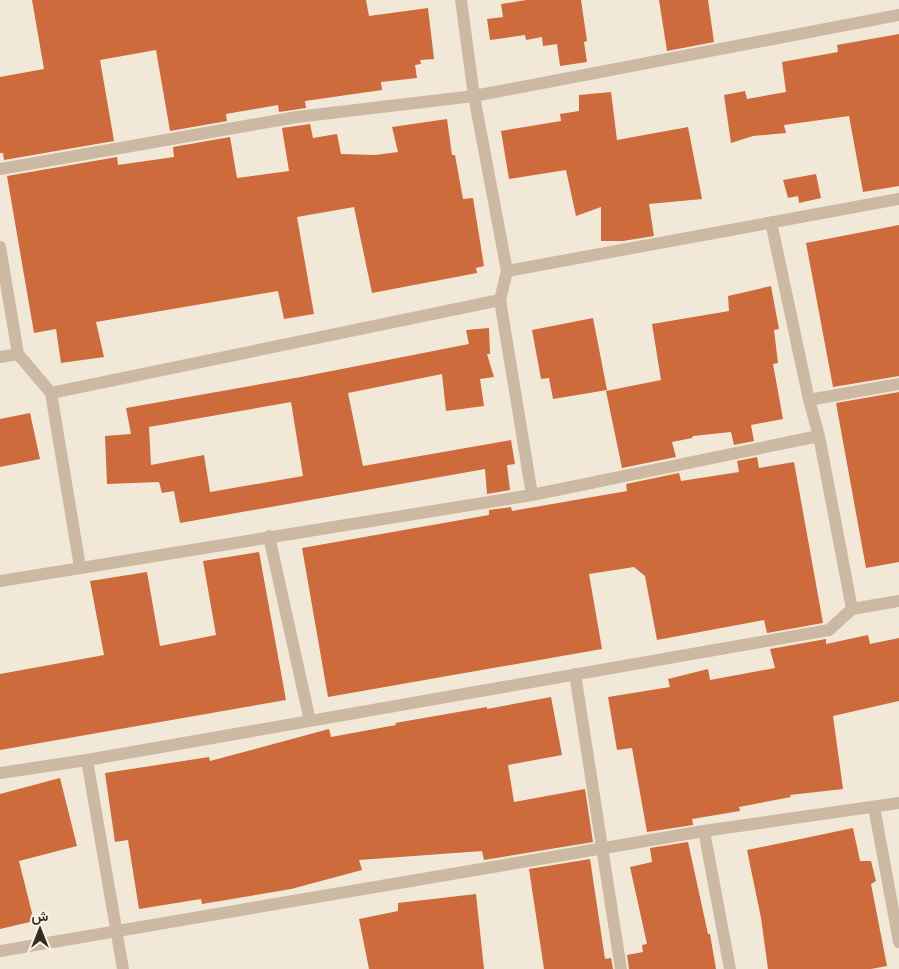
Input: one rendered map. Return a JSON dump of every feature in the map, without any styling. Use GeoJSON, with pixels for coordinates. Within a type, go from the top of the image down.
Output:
{"type":"FeatureCollection","features":[{"type":"Feature","properties":{"kind":"street"},"geometry":{"type":"LineString","coordinates":[[461,0],[474,96],[508,271],[500,300],[532,495]]}},
{"type":"Feature","properties":{"kind":"street"},"geometry":{"type":"LineString","coordinates":[[0,169],[297,118],[474,96],[899,15]]}},
{"type":"Feature","properties":{"kind":"street"},"geometry":{"type":"LineString","coordinates":[[508,271],[899,200]]}},
{"type":"Feature","properties":{"kind":"street"},"geometry":{"type":"LineString","coordinates":[[771,222],[809,400],[819,436],[852,609]]}},
{"type":"Feature","properties":{"kind":"street"},"geometry":{"type":"LineString","coordinates":[[0,247],[18,354],[51,393],[80,568]]}},
{"type":"Feature","properties":{"kind":"street"},"geometry":{"type":"LineString","coordinates":[[51,393],[500,300]]}},
{"type":"Feature","properties":{"kind":"street"},"geometry":{"type":"LineString","coordinates":[[0,357],[18,354]]}},
{"type":"Feature","properties":{"kind":"street"},"geometry":{"type":"LineString","coordinates":[[809,400],[899,384]]}},
{"type":"Feature","properties":{"kind":"street"},"geometry":{"type":"LineString","coordinates":[[0,581],[532,495],[819,436]]}},
{"type":"Feature","properties":{"kind":"street"},"geometry":{"type":"LineString","coordinates":[[269,536],[310,721]]}},
{"type":"Feature","properties":{"kind":"street"},"geometry":{"type":"LineString","coordinates":[[0,773],[87,760],[829,630],[852,609],[899,601]]}},
{"type":"Feature","properties":{"kind":"street"},"geometry":{"type":"LineString","coordinates":[[575,674],[621,969]]}},
{"type":"Feature","properties":{"kind":"street"},"geometry":{"type":"LineString","coordinates":[[87,760],[123,969]]}},
{"type":"Feature","properties":{"kind":"street"},"geometry":{"type":"LineString","coordinates":[[0,951],[704,831],[899,802]]}},
{"type":"Feature","properties":{"kind":"street"},"geometry":{"type":"LineString","coordinates":[[874,807],[899,942]]}},
{"type":"Feature","properties":{"kind":"street"},"geometry":{"type":"LineString","coordinates":[[704,831],[730,969]]}},
{"type":"Feature","properties":{"kind":"building"},"geometry":{"type":"Polygon","coordinates":[[[32,0],[366,0],[369,16],[428,8],[434,59],[420,60],[421,64],[415,65],[417,78],[381,82],[382,90],[305,101],[306,108],[279,112],[278,105],[226,114],[227,121],[170,131],[156,50],[100,60],[114,141],[4,160],[3,153],[0,153],[0,77],[44,69],[32,0]]]}},
{"type":"Feature","properties":{"kind":"building"},"geometry":{"type":"Polygon","coordinates":[[[526,0],[581,0],[587,41],[584,42],[587,62],[560,66],[557,44],[543,46],[542,37],[526,40],[525,35],[490,40],[487,19],[503,17],[501,4],[526,0]]]}},
{"type":"Feature","properties":{"kind":"building"},"geometry":{"type":"Polygon","coordinates":[[[659,0],[708,0],[714,42],[667,51],[659,0]]]}},
{"type":"Feature","properties":{"kind":"building"},"geometry":{"type":"Polygon","coordinates":[[[899,34],[899,186],[863,192],[849,116],[784,125],[786,133],[753,136],[731,143],[724,95],[745,91],[747,99],[786,92],[782,62],[838,52],[837,45],[899,34]]]}},
{"type":"Feature","properties":{"kind":"building"},"geometry":{"type":"Polygon","coordinates":[[[611,92],[617,140],[688,127],[702,199],[649,204],[654,236],[623,241],[601,241],[601,207],[576,216],[566,170],[509,179],[501,131],[561,121],[560,114],[579,111],[579,95],[611,92]]]}},
{"type":"Feature","properties":{"kind":"building"},"geometry":{"type":"Polygon","coordinates":[[[447,119],[452,155],[455,155],[463,199],[473,198],[484,266],[476,268],[477,273],[372,293],[354,207],[297,217],[314,314],[284,319],[278,291],[96,322],[104,357],[61,363],[56,329],[34,333],[7,176],[117,157],[118,165],[174,157],[173,147],[230,137],[237,178],[289,171],[282,128],[310,124],[313,138],[337,134],[341,154],[375,155],[398,152],[392,127],[447,119]]]}},
{"type":"Feature","properties":{"kind":"building"},"geometry":{"type":"Polygon","coordinates":[[[816,174],[821,198],[799,203],[798,196],[788,198],[783,180],[816,174]]]}},
{"type":"Feature","properties":{"kind":"building"},"geometry":{"type":"Polygon","coordinates":[[[899,225],[899,376],[833,387],[806,243],[899,225]]]}},
{"type":"Feature","properties":{"kind":"building"},"geometry":{"type":"Polygon","coordinates":[[[771,286],[779,329],[774,330],[778,363],[773,364],[783,419],[751,425],[754,441],[734,445],[731,432],[693,436],[692,438],[672,442],[676,457],[622,468],[606,391],[661,380],[652,324],[729,311],[728,296],[771,286]]]}},
{"type":"Feature","properties":{"kind":"building"},"geometry":{"type":"Polygon","coordinates":[[[593,318],[607,390],[553,399],[549,378],[541,379],[532,330],[593,318]]]}},
{"type":"Feature","properties":{"kind":"building"},"geometry":{"type":"Polygon","coordinates":[[[489,328],[490,354],[487,354],[494,377],[480,379],[484,406],[446,411],[442,374],[348,393],[363,466],[511,440],[515,464],[507,465],[510,490],[487,494],[485,469],[180,523],[174,491],[162,493],[159,482],[107,484],[105,436],[131,434],[126,408],[301,377],[469,344],[466,330],[489,328]],[[291,402],[149,427],[151,465],[204,455],[210,492],[303,476],[291,402]]]}},
{"type":"Feature","properties":{"kind":"building"},"geometry":{"type":"Polygon","coordinates":[[[899,392],[899,562],[866,568],[836,403],[899,392]]]}},
{"type":"Feature","properties":{"kind":"building"},"geometry":{"type":"Polygon","coordinates":[[[30,413],[40,459],[0,467],[0,419],[30,413]]]}},
{"type":"Feature","properties":{"kind":"building"},"geometry":{"type":"Polygon","coordinates":[[[757,457],[759,468],[794,462],[823,623],[767,633],[764,620],[657,640],[645,576],[634,567],[589,574],[602,649],[328,697],[302,548],[489,515],[489,510],[511,507],[512,511],[627,491],[626,484],[679,473],[681,481],[739,472],[737,461],[757,457]]]}},
{"type":"Feature","properties":{"kind":"building"},"geometry":{"type":"Polygon","coordinates":[[[259,552],[286,700],[0,750],[0,674],[104,655],[90,581],[147,572],[160,646],[216,635],[203,561],[259,552]]]}},
{"type":"Feature","properties":{"kind":"building"},"geometry":{"type":"Polygon","coordinates":[[[868,635],[870,644],[899,638],[899,701],[833,716],[843,789],[790,795],[791,797],[739,807],[740,811],[692,819],[693,825],[647,832],[632,748],[617,750],[608,697],[670,687],[668,679],[708,669],[710,680],[775,668],[770,649],[826,639],[826,644],[868,635]]]}},
{"type":"Feature","properties":{"kind":"building"},"geometry":{"type":"Polygon","coordinates":[[[551,697],[562,755],[508,765],[514,802],[585,789],[593,842],[484,860],[482,851],[359,860],[362,870],[291,889],[202,904],[201,899],[139,909],[128,840],[115,842],[105,773],[209,757],[210,761],[329,729],[331,737],[396,725],[395,723],[551,697]]]}},
{"type":"Feature","properties":{"kind":"building"},"geometry":{"type":"Polygon","coordinates":[[[60,778],[77,846],[19,861],[34,921],[0,929],[0,794],[60,778]]]}},
{"type":"Feature","properties":{"kind":"building"},"geometry":{"type":"Polygon","coordinates":[[[853,828],[860,861],[871,861],[876,881],[871,884],[887,966],[871,969],[768,969],[761,918],[747,850],[853,828]]]}},
{"type":"Feature","properties":{"kind":"building"},"geometry":{"type":"Polygon","coordinates":[[[688,842],[708,934],[710,934],[716,969],[629,969],[627,955],[643,952],[642,945],[647,944],[630,867],[652,862],[650,848],[688,842]]]}},
{"type":"Feature","properties":{"kind":"building"},"geometry":{"type":"Polygon","coordinates":[[[590,859],[605,959],[611,958],[613,969],[544,969],[529,869],[590,859]]]}},
{"type":"Feature","properties":{"kind":"building"},"geometry":{"type":"Polygon","coordinates":[[[476,894],[484,969],[369,969],[359,919],[398,911],[398,903],[476,894]]]}}]}
